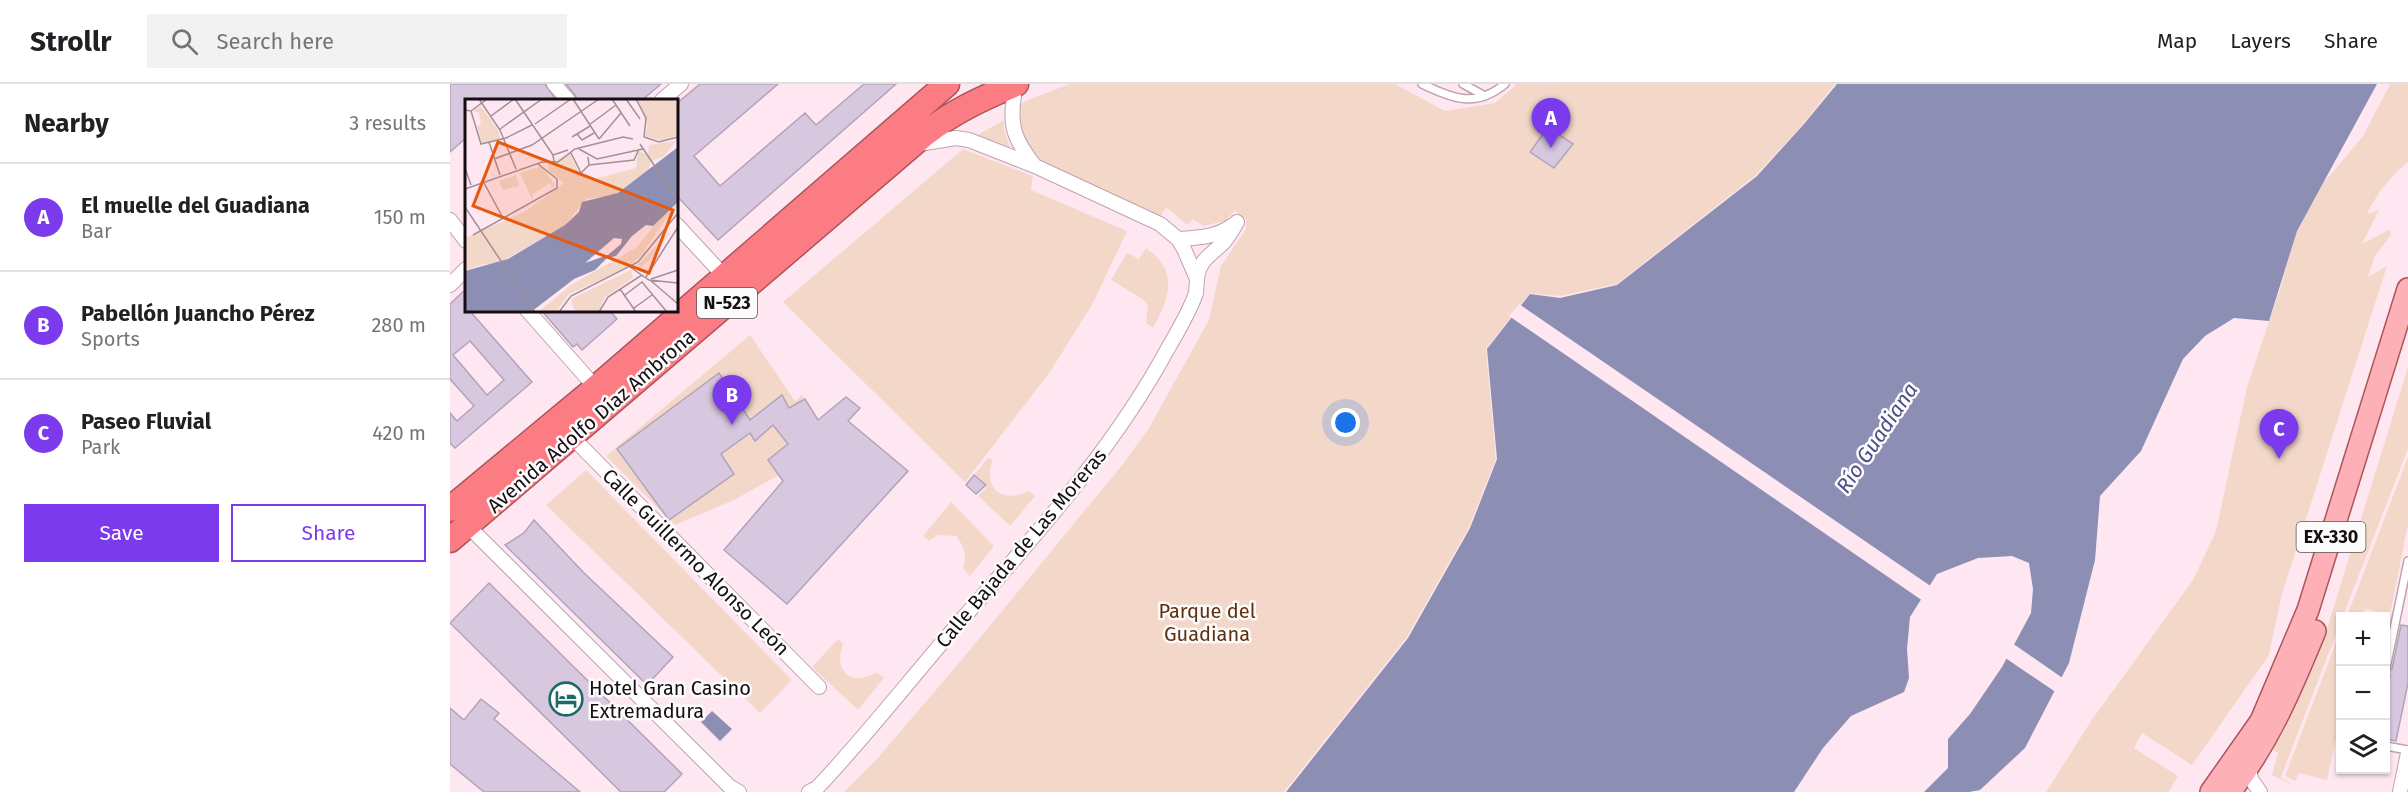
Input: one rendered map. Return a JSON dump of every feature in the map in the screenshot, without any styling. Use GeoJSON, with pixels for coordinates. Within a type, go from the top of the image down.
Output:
{"type":"FeatureCollection","features":[{"type":"Feature","properties":{"kind":"highway","name":"Avenida Adolfo Díaz Ambrona"},"geometry":{"type":"LineString","coordinates":[[450,509],[596,388],[947,84]]}},
{"type":"Feature","properties":{"kind":"highway","name":"Avenida Adolfo Díaz Ambrona"},"geometry":{"type":"LineString","coordinates":[[459,533],[909,147],[951,114],[973,102],[1015,90]]}},
{"type":"Feature","properties":{"kind":"highway"},"geometry":{"type":"LineString","coordinates":[[596,388],[605,392],[615,388],[662,351],[680,344]]}},
{"type":"Feature","properties":{"kind":"main road","name":"EX-330"},"geometry":{"type":"LineString","coordinates":[[2227,785],[2261,721],[2308,610],[2407,295]]}},
{"type":"Feature","properties":{"kind":"main road","name":"EX-330"},"geometry":{"type":"LineString","coordinates":[[2227,785],[2250,768],[2290,690],[2322,614],[2408,330]]}},
{"type":"Feature","properties":{"kind":"main road"},"geometry":{"type":"LineString","coordinates":[[2211,792],[2227,785]]}},
{"type":"Feature","properties":{"kind":"street"},"geometry":{"type":"LineString","coordinates":[[554,84],[567,99]]}},
{"type":"Feature","properties":{"kind":"street"},"geometry":{"type":"LineString","coordinates":[[663,99],[681,84]]}},
{"type":"Feature","properties":{"kind":"street"},"geometry":{"type":"LineString","coordinates":[[1015,90],[1011,114],[1012,126],[1022,149],[1035,166]]}},
{"type":"Feature","properties":{"kind":"street"},"geometry":{"type":"LineString","coordinates":[[909,147],[934,140],[956,138],[986,146],[1035,166],[1160,224],[1178,238],[1197,279]]}},
{"type":"Feature","properties":{"kind":"street"},"geometry":{"type":"LineString","coordinates":[[450,220],[465,239]]}},
{"type":"Feature","properties":{"kind":"street","name":"Calle Bajada de Las Moreras"},"geometry":{"type":"LineString","coordinates":[[809,792],[817,788],[868,733],[947,636],[1032,539],[1121,427],[1192,306],[1196,293],[1198,268],[1204,259],[1224,242],[1237,222],[1223,232],[1194,238],[1178,238]]}},
{"type":"Feature","properties":{"kind":"street"},"geometry":{"type":"LineString","coordinates":[[678,226],[724,276]]}},
{"type":"Feature","properties":{"kind":"street"},"geometry":{"type":"LineString","coordinates":[[450,285],[465,270]]}},
{"type":"Feature","properties":{"kind":"street"},"geometry":{"type":"LineString","coordinates":[[529,312],[596,388]]}},
{"type":"Feature","properties":{"kind":"street","name":"Calle Guillermo Alonso León"},"geometry":{"type":"LineString","coordinates":[[572,436],[819,687]]}},
{"type":"Feature","properties":{"kind":"street"},"geometry":{"type":"LineString","coordinates":[[459,533],[729,786],[740,792]]}},
{"type":"Feature","properties":{"kind":"street"},"geometry":{"type":"LineString","coordinates":[[2400,792],[2408,752]]}},
{"type":"Feature","properties":{"kind":"street"},"geometry":{"type":"LineString","coordinates":[[2250,768],[2251,779],[2260,792]]}},
{"type":"Feature","properties":{"kind":"lane"},"geometry":{"type":"LineString","coordinates":[[1422,84],[1460,100],[1485,96],[1505,84]]}},
{"type":"Feature","properties":{"kind":"lane"},"geometry":{"type":"LineString","coordinates":[[1463,84],[1485,96]]}},
{"type":"Feature","properties":{"kind":"lane"},"geometry":{"type":"LineString","coordinates":[[2385,666],[2408,561]]}},
{"type":"Feature","properties":{"kind":"lane"},"geometry":{"type":"LineString","coordinates":[[2390,747],[2408,752]]}},
{"type":"Feature","properties":{"kind":"green space","name":"Parque del Guadiana"},"geometry":{"type":"Polygon","coordinates":[[[1069,84],[1395,84],[1445,111],[1495,103],[1517,84],[1835,84],[1804,123],[1756,175],[1617,284],[1560,296],[1530,293],[1486,349],[1496,459],[1469,527],[1407,637],[1284,792],[844,792],[876,760],[964,657],[1123,464],[1149,428],[1209,320],[1221,266],[1246,229],[1246,219],[1235,211],[1225,221],[1203,226],[1193,219],[1187,225],[1166,207],[1160,217],[1041,161],[1029,149],[1022,137],[1018,106],[1069,84]]]}},
{"type":"Feature","properties":{"kind":"green space"},"geometry":{"type":"Polygon","coordinates":[[[2390,84],[2408,84],[2408,162],[2384,186],[2371,206],[2367,214],[2379,210],[2362,244],[2390,229],[2391,235],[2375,256],[2368,277],[2387,266],[2282,594],[2269,655],[2192,765],[2142,733],[2134,748],[2178,776],[2169,792],[2046,792],[2091,721],[2193,580],[2216,531],[2247,387],[2281,286],[2298,226],[2321,186],[2363,136],[2390,84]]]}},
{"type":"Feature","properties":{"kind":"green space"},"geometry":{"type":"Polygon","coordinates":[[[1004,120],[1004,129],[1011,151],[976,136],[1004,120]]]}},
{"type":"Feature","properties":{"kind":"green space"},"geometry":{"type":"Polygon","coordinates":[[[963,149],[1033,176],[1031,190],[1127,231],[1093,303],[1050,372],[965,482],[783,302],[963,149]]]}},
{"type":"Feature","properties":{"kind":"green space"},"geometry":{"type":"Polygon","coordinates":[[[1146,248],[1163,266],[1168,285],[1164,306],[1153,328],[1146,323],[1148,306],[1144,300],[1111,280],[1127,253],[1139,259],[1146,248]]]}},
{"type":"Feature","properties":{"kind":"green space"},"geometry":{"type":"Polygon","coordinates":[[[750,335],[795,401],[802,395],[824,430],[779,475],[734,500],[675,525],[606,456],[750,335]]]}},
{"type":"Feature","properties":{"kind":"green space"},"geometry":{"type":"Polygon","coordinates":[[[2408,367],[2408,449],[2345,612],[2336,612],[2336,634],[2281,777],[2293,785],[2272,775],[2278,753],[2273,750],[2302,690],[2326,632],[2408,367]]]}},
{"type":"Feature","properties":{"kind":"green space"},"geometry":{"type":"Polygon","coordinates":[[[2408,457],[2408,525],[2390,614],[2390,612],[2365,609],[2364,612],[2349,612],[2408,457]]]}},
{"type":"Feature","properties":{"kind":"green space"},"geometry":{"type":"Polygon","coordinates":[[[988,458],[993,460],[990,479],[997,491],[1011,496],[1029,491],[1035,496],[1010,526],[978,496],[988,486],[974,475],[988,458]]]}},
{"type":"Feature","properties":{"kind":"green space"},"geometry":{"type":"Polygon","coordinates":[[[586,470],[792,680],[760,713],[546,505],[586,470]]]}},
{"type":"Feature","properties":{"kind":"green space"},"geometry":{"type":"Polygon","coordinates":[[[951,502],[994,546],[970,576],[963,568],[964,552],[956,536],[938,535],[929,541],[923,536],[951,502]]]}},
{"type":"Feature","properties":{"kind":"green space"},"geometry":{"type":"Polygon","coordinates":[[[838,639],[843,644],[840,662],[846,674],[859,678],[877,672],[884,678],[858,710],[812,667],[838,639]]]}},
{"type":"Feature","properties":{"kind":"green space"},"geometry":{"type":"Polygon","coordinates":[[[2336,642],[2336,738],[2327,780],[2299,773],[2295,781],[2285,776],[2336,642]]]}},
{"type":"Feature","properties":{"kind":"water","name":"Río Guadiana"},"geometry":{"type":"Polygon","coordinates":[[[1837,84],[2377,84],[2297,231],[2269,321],[2234,318],[2205,336],[2183,359],[2141,451],[2100,496],[2095,560],[2069,663],[2025,748],[1980,790],[1924,792],[1948,768],[1948,739],[1970,714],[2002,667],[2031,613],[2033,589],[2029,563],[2012,556],[1978,558],[1937,574],[1910,617],[1907,649],[1909,678],[1904,692],[1851,716],[1823,748],[1794,792],[1286,792],[1408,638],[1470,528],[1497,459],[1487,349],[1530,294],[1560,298],[1617,285],[1757,176],[1837,84]]]}},
{"type":"Feature","properties":{"kind":"water"},"geometry":{"type":"Polygon","coordinates":[[[712,711],[732,729],[720,741],[701,722],[712,711]]]}},
{"type":"Feature","properties":{"kind":"pier"},"geometry":{"type":"Polygon","coordinates":[[[1519,304],[1932,587],[1923,601],[1509,316],[1519,304]]]}},
{"type":"Feature","properties":{"kind":"pier"},"geometry":{"type":"Polygon","coordinates":[[[2012,643],[2064,679],[2057,693],[2004,657],[2012,643]]]}},
{"type":"Feature","properties":{"kind":"building"},"geometry":{"type":"Polygon","coordinates":[[[450,84],[545,84],[555,99],[465,99],[465,139],[450,152],[450,84]]]}},
{"type":"Feature","properties":{"kind":"building"},"geometry":{"type":"Polygon","coordinates":[[[566,84],[661,84],[643,99],[577,99],[566,84]]]}},
{"type":"Feature","properties":{"kind":"building"},"geometry":{"type":"Polygon","coordinates":[[[700,84],[778,84],[694,156],[720,186],[805,113],[816,125],[864,84],[896,84],[718,240],[678,197],[678,102],[700,84]]]}},
{"type":"Feature","properties":{"kind":"building"},"geometry":{"type":"Polygon","coordinates":[[[1548,127],[1573,144],[1554,168],[1530,152],[1548,127]]]}},
{"type":"Feature","properties":{"kind":"building"},"geometry":{"type":"Polygon","coordinates":[[[465,290],[465,312],[471,312],[532,382],[455,448],[450,443],[450,413],[457,421],[474,406],[450,379],[450,304],[465,290]],[[470,341],[453,355],[487,395],[504,380],[470,341]]]}},
{"type":"Feature","properties":{"kind":"building"},"geometry":{"type":"Polygon","coordinates":[[[543,312],[611,312],[617,319],[582,350],[577,344],[573,347],[543,312]]]}},
{"type":"Feature","properties":{"kind":"building"},"geometry":{"type":"Polygon","coordinates":[[[719,373],[750,420],[782,395],[789,408],[805,399],[818,420],[846,397],[860,408],[848,421],[908,471],[787,604],[724,550],[783,481],[768,460],[788,444],[773,425],[755,441],[750,433],[721,454],[734,474],[669,520],[617,449],[719,373]]]}},
{"type":"Feature","properties":{"kind":"building"},"geometry":{"type":"Polygon","coordinates":[[[974,475],[986,485],[976,494],[966,485],[974,475]]]}},
{"type":"Feature","properties":{"kind":"building"},"geometry":{"type":"Polygon","coordinates":[[[534,520],[583,572],[673,657],[647,685],[505,545],[524,533],[534,520]]]}},
{"type":"Feature","properties":{"kind":"building","name":"Hotel Gran Casino Extremadura"},"geometry":{"type":"Polygon","coordinates":[[[489,583],[682,774],[664,792],[621,792],[450,623],[489,583]]]}},
{"type":"Feature","properties":{"kind":"building"},"geometry":{"type":"Polygon","coordinates":[[[2401,625],[2408,626],[2408,683],[2396,741],[2390,740],[2390,670],[2401,625]]]}},
{"type":"Feature","properties":{"kind":"building"},"geometry":{"type":"Polygon","coordinates":[[[481,699],[499,713],[494,719],[580,792],[484,792],[450,764],[450,708],[464,720],[481,699]]]}},
{"type":"Feature","properties":{"kind":"place","name":"El muelle del Guadiana"},"geometry":{"type":"Point","coordinates":[1551,148]}},
{"type":"Feature","properties":{"kind":"place","name":"Pabellón Juancho Pérez"},"geometry":{"type":"Point","coordinates":[732,425]}},
{"type":"Feature","properties":{"kind":"place","name":"Paseo Fluvial"},"geometry":{"type":"Point","coordinates":[2279,459]}},
{"type":"Feature","properties":{"kind":"place","name":"Hotel Gran Casino Extremadura"},"geometry":{"type":"Point","coordinates":[566,699]}}]}
